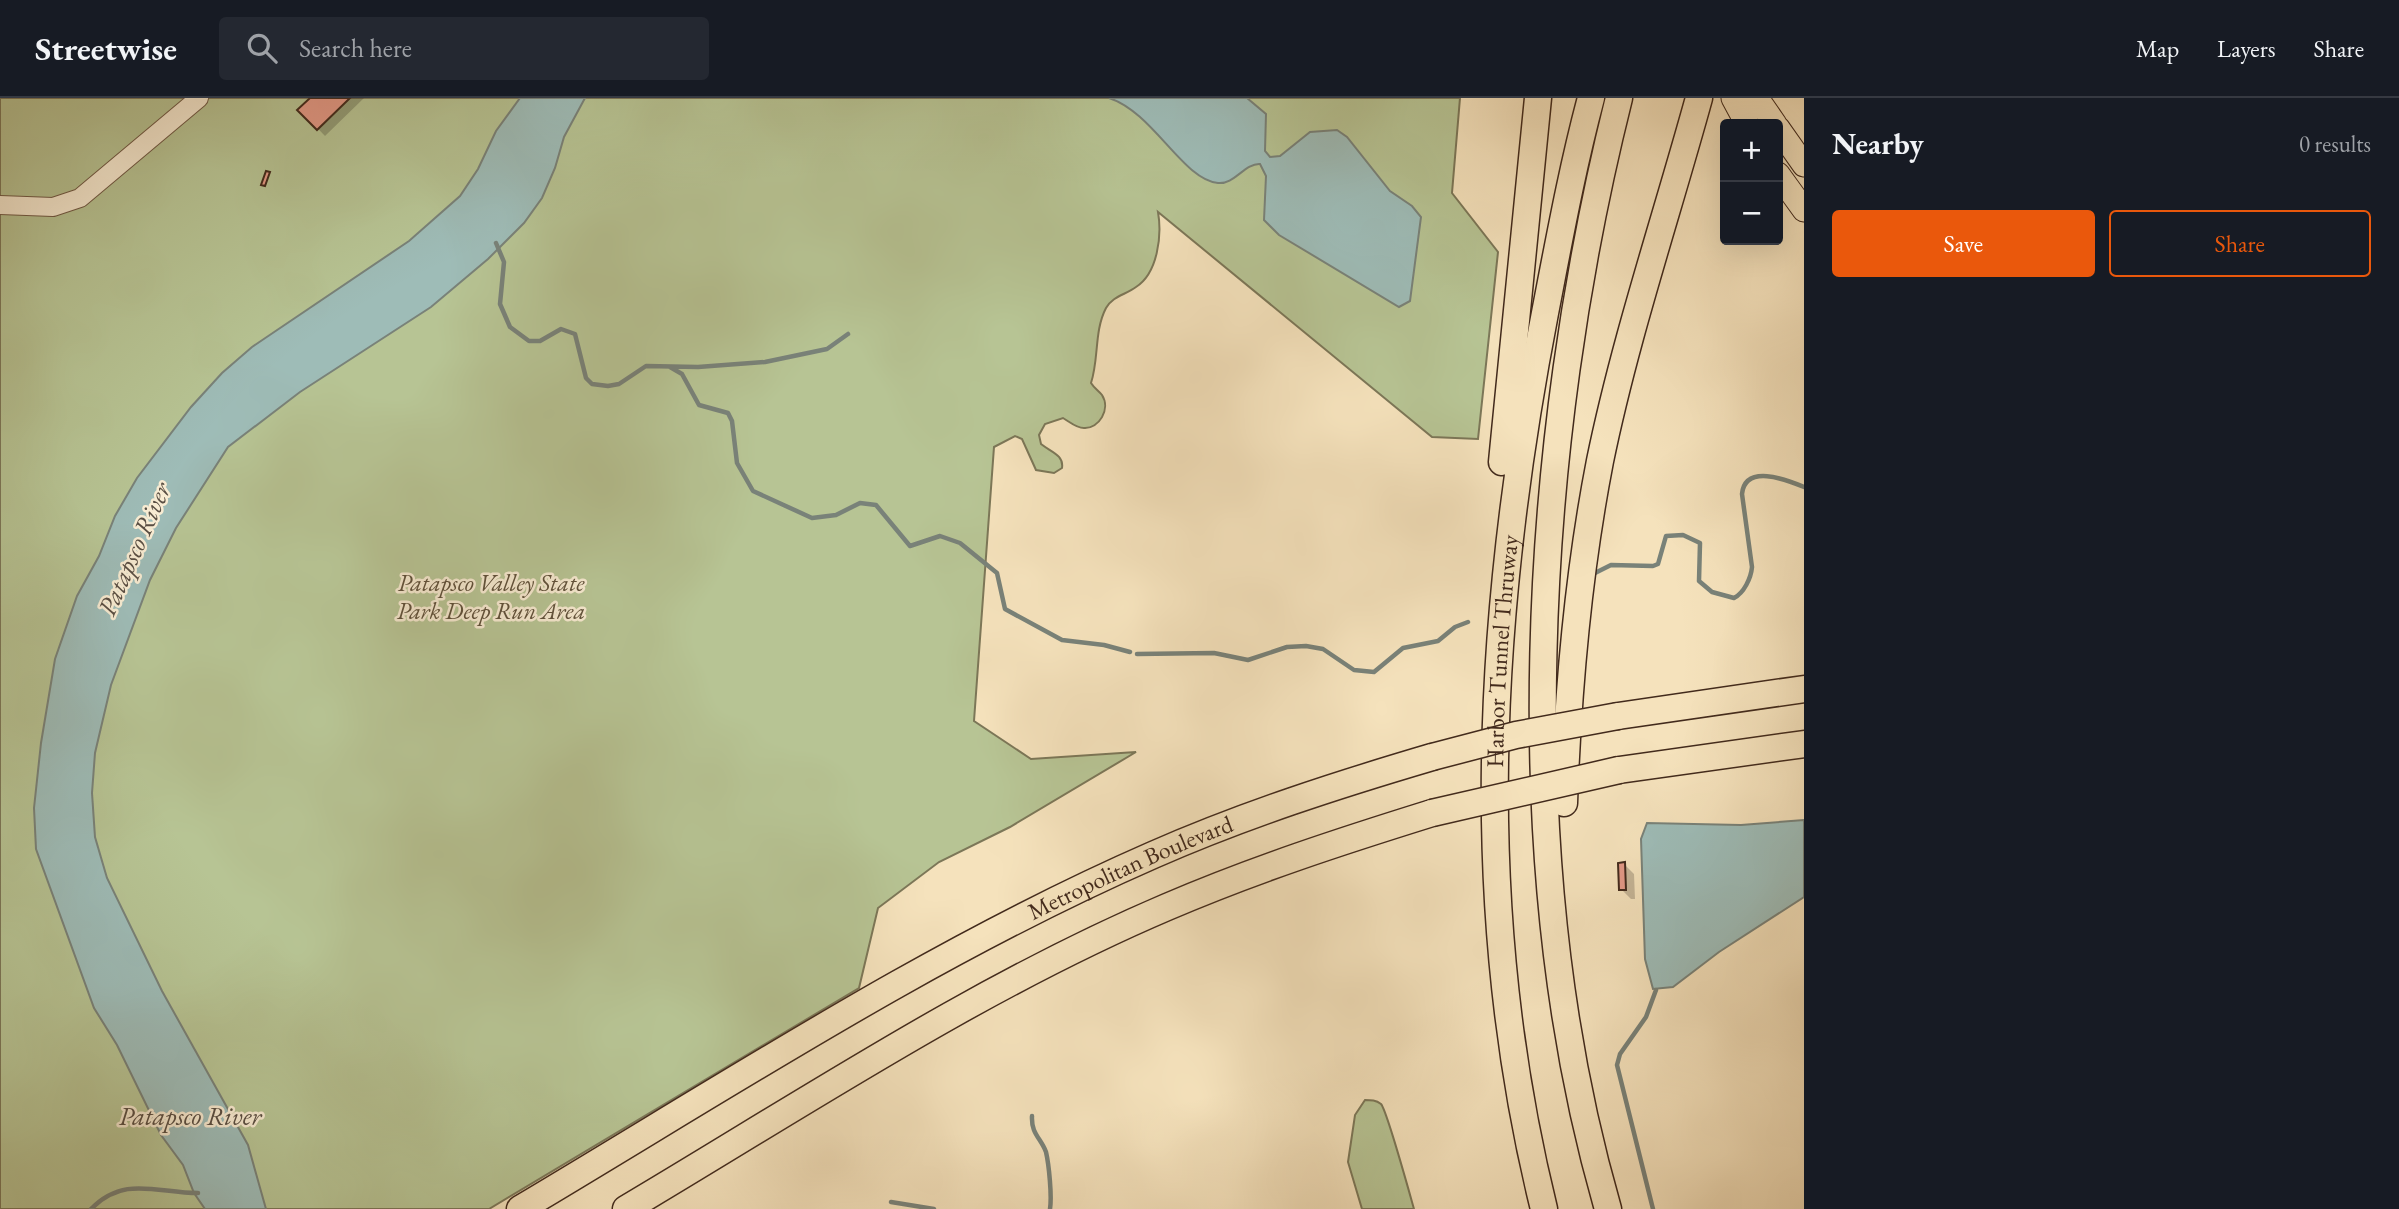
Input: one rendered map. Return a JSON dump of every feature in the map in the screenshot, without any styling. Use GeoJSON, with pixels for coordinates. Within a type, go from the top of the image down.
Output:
{"type":"FeatureCollection","features":[{"type":"Feature","properties":{"kind":"highway"},"geometry":{"type":"LineString","coordinates":[[1505,564],[1499,504],[1538,98]]}},
{"type":"Feature","properties":{"kind":"highway","name":"Harbor Tunnel Thruway"},"geometry":{"type":"LineString","coordinates":[[1544,1209],[1519,1096],[1497,926],[1494,766],[1505,564],[1540,339],[1591,98]]}},
{"type":"Feature","properties":{"kind":"highway","name":"Harbor Tunnel Thruway"},"geometry":{"type":"LineString","coordinates":[[1608,1209],[1575,1067],[1559,976],[1550,883],[1544,705],[1545,624],[1562,403],[1581,273],[1619,98]]}},
{"type":"Feature","properties":{"kind":"highway"},"geometry":{"type":"LineString","coordinates":[[1575,1067],[1563,831],[1567,695],[1578,595],[1601,460],[1697,106]]}},
{"type":"Feature","properties":{"kind":"highway","name":"Metropolitan Boulevard"},"geometry":{"type":"LineString","coordinates":[[520,1209],[883,993],[1040,908],[1152,855],[1250,814],[1433,757],[1517,735],[1618,716],[1804,689]]}},
{"type":"Feature","properties":{"kind":"highway","name":"Metropolitan Boulevard"},"geometry":{"type":"LineString","coordinates":[[626,1209],[910,1040],[1061,957],[1166,907],[1263,868],[1432,813],[1619,770],[1804,744]]}},
{"type":"Feature","properties":{"kind":"main road"},"geometry":{"type":"LineString","coordinates":[[1733,98],[1744,119]]}},
{"type":"Feature","properties":{"kind":"main road"},"geometry":{"type":"LineString","coordinates":[[1757,98],[1771,119]]}},
{"type":"Feature","properties":{"kind":"main road"},"geometry":{"type":"LineString","coordinates":[[1783,136],[1804,165]]}},
{"type":"Feature","properties":{"kind":"main road"},"geometry":{"type":"LineString","coordinates":[[1783,181],[1804,210]]}},
{"type":"Feature","properties":{"kind":"street"},"geometry":{"type":"LineString","coordinates":[[0,205],[53,207],[80,198],[198,98]]}},
{"type":"Feature","properties":{"kind":"green space","name":"Patapsco Valley State Park Deep Run Area"},"geometry":{"type":"Polygon","coordinates":[[[0,98],[1460,98],[1452,193],[1498,252],[1478,439],[1432,437],[1158,212],[1159,242],[1149,273],[1136,287],[1109,304],[1102,317],[1091,383],[1104,400],[1104,412],[1099,422],[1084,428],[1063,418],[1045,424],[1039,435],[1041,444],[1056,454],[1062,464],[1062,468],[1054,473],[1036,470],[1022,439],[1015,436],[994,447],[974,721],[1031,759],[1136,752],[1010,827],[939,862],[878,908],[859,988],[489,1209],[0,1209],[0,98]]]}},
{"type":"Feature","properties":{"kind":"green space"},"geometry":{"type":"Polygon","coordinates":[[[1365,1100],[1381,1104],[1384,1110],[1414,1209],[1362,1209],[1348,1162],[1355,1115],[1365,1100]]]}},
{"type":"Feature","properties":{"kind":"water","name":"Patapsco River"},"geometry":{"type":"Polygon","coordinates":[[[520,98],[585,98],[564,137],[542,198],[524,223],[488,259],[431,307],[300,392],[228,447],[176,528],[150,580],[111,685],[95,753],[92,793],[95,837],[107,878],[162,991],[248,1145],[266,1209],[205,1209],[194,1193],[183,1165],[161,1135],[117,1045],[94,1008],[36,849],[34,808],[41,743],[55,659],[77,596],[99,556],[115,516],[137,478],[191,407],[222,373],[252,347],[409,241],[460,196],[478,169],[496,131],[520,98]]]}},
{"type":"Feature","properties":{"kind":"water"},"geometry":{"type":"Polygon","coordinates":[[[1109,98],[1247,98],[1266,114],[1265,151],[1270,157],[1280,156],[1310,132],[1337,130],[1347,137],[1390,191],[1412,206],[1421,217],[1410,301],[1399,307],[1279,235],[1264,220],[1266,176],[1260,164],[1249,167],[1224,183],[1205,179],[1192,170],[1140,117],[1109,98]]]}},
{"type":"Feature","properties":{"kind":"water"},"geometry":{"type":"Polygon","coordinates":[[[1804,820],[1804,897],[1719,952],[1673,987],[1653,989],[1645,959],[1641,839],[1647,823],[1741,825],[1804,820]]]}},
{"type":"Feature","properties":{"kind":"building"},"geometry":{"type":"Polygon","coordinates":[[[310,98],[350,98],[317,130],[297,110],[310,98]]]}},
{"type":"Feature","properties":{"kind":"building"},"geometry":{"type":"Polygon","coordinates":[[[266,171],[270,172],[265,186],[261,185],[266,171]]]}},
{"type":"Feature","properties":{"kind":"building"},"geometry":{"type":"Polygon","coordinates":[[[1625,862],[1626,890],[1619,890],[1618,863],[1625,862]]]}},
{"type":"Feature","properties":{"kind":"waterway"},"geometry":{"type":"LineString","coordinates":[[496,243],[504,262],[500,304],[510,327],[529,341],[540,341],[561,329],[575,334],[586,378],[592,384],[619,384],[646,366],[698,367],[765,362],[827,349],[848,334]]}},
{"type":"Feature","properties":{"kind":"waterway"},"geometry":{"type":"LineString","coordinates":[[670,367],[682,374],[699,405],[728,413],[732,421],[737,463],[753,491],[812,518],[836,515],[860,503],[876,505],[910,546],[940,536],[960,543],[997,573],[1005,609],[1062,640],[1104,645],[1130,652]]}},
{"type":"Feature","properties":{"kind":"waterway"},"geometry":{"type":"LineString","coordinates":[[1591,575],[1611,565],[1658,564],[1666,536],[1683,535],[1700,543],[1699,581],[1712,592],[1734,598],[1746,585],[1752,567],[1742,494],[1745,485],[1750,479],[1767,476],[1804,487]]}},
{"type":"Feature","properties":{"kind":"waterway"},"geometry":{"type":"LineString","coordinates":[[1137,654],[1214,653],[1248,660],[1287,647],[1306,646],[1323,649],[1354,670],[1374,672],[1403,648],[1438,641],[1455,627],[1468,622]]}},
{"type":"Feature","properties":{"kind":"waterway"},"geometry":{"type":"LineString","coordinates":[[1653,1209],[1617,1065],[1620,1054],[1646,1017],[1656,990]]}},
{"type":"Feature","properties":{"kind":"waterway"},"geometry":{"type":"LineString","coordinates":[[1032,1116],[1033,1127],[1046,1152],[1050,1209]]}},
{"type":"Feature","properties":{"kind":"waterway"},"geometry":{"type":"LineString","coordinates":[[91,1209],[116,1192],[129,1189],[198,1193]]}},
{"type":"Feature","properties":{"kind":"waterway"},"geometry":{"type":"LineString","coordinates":[[891,1202],[934,1209]]}}]}
